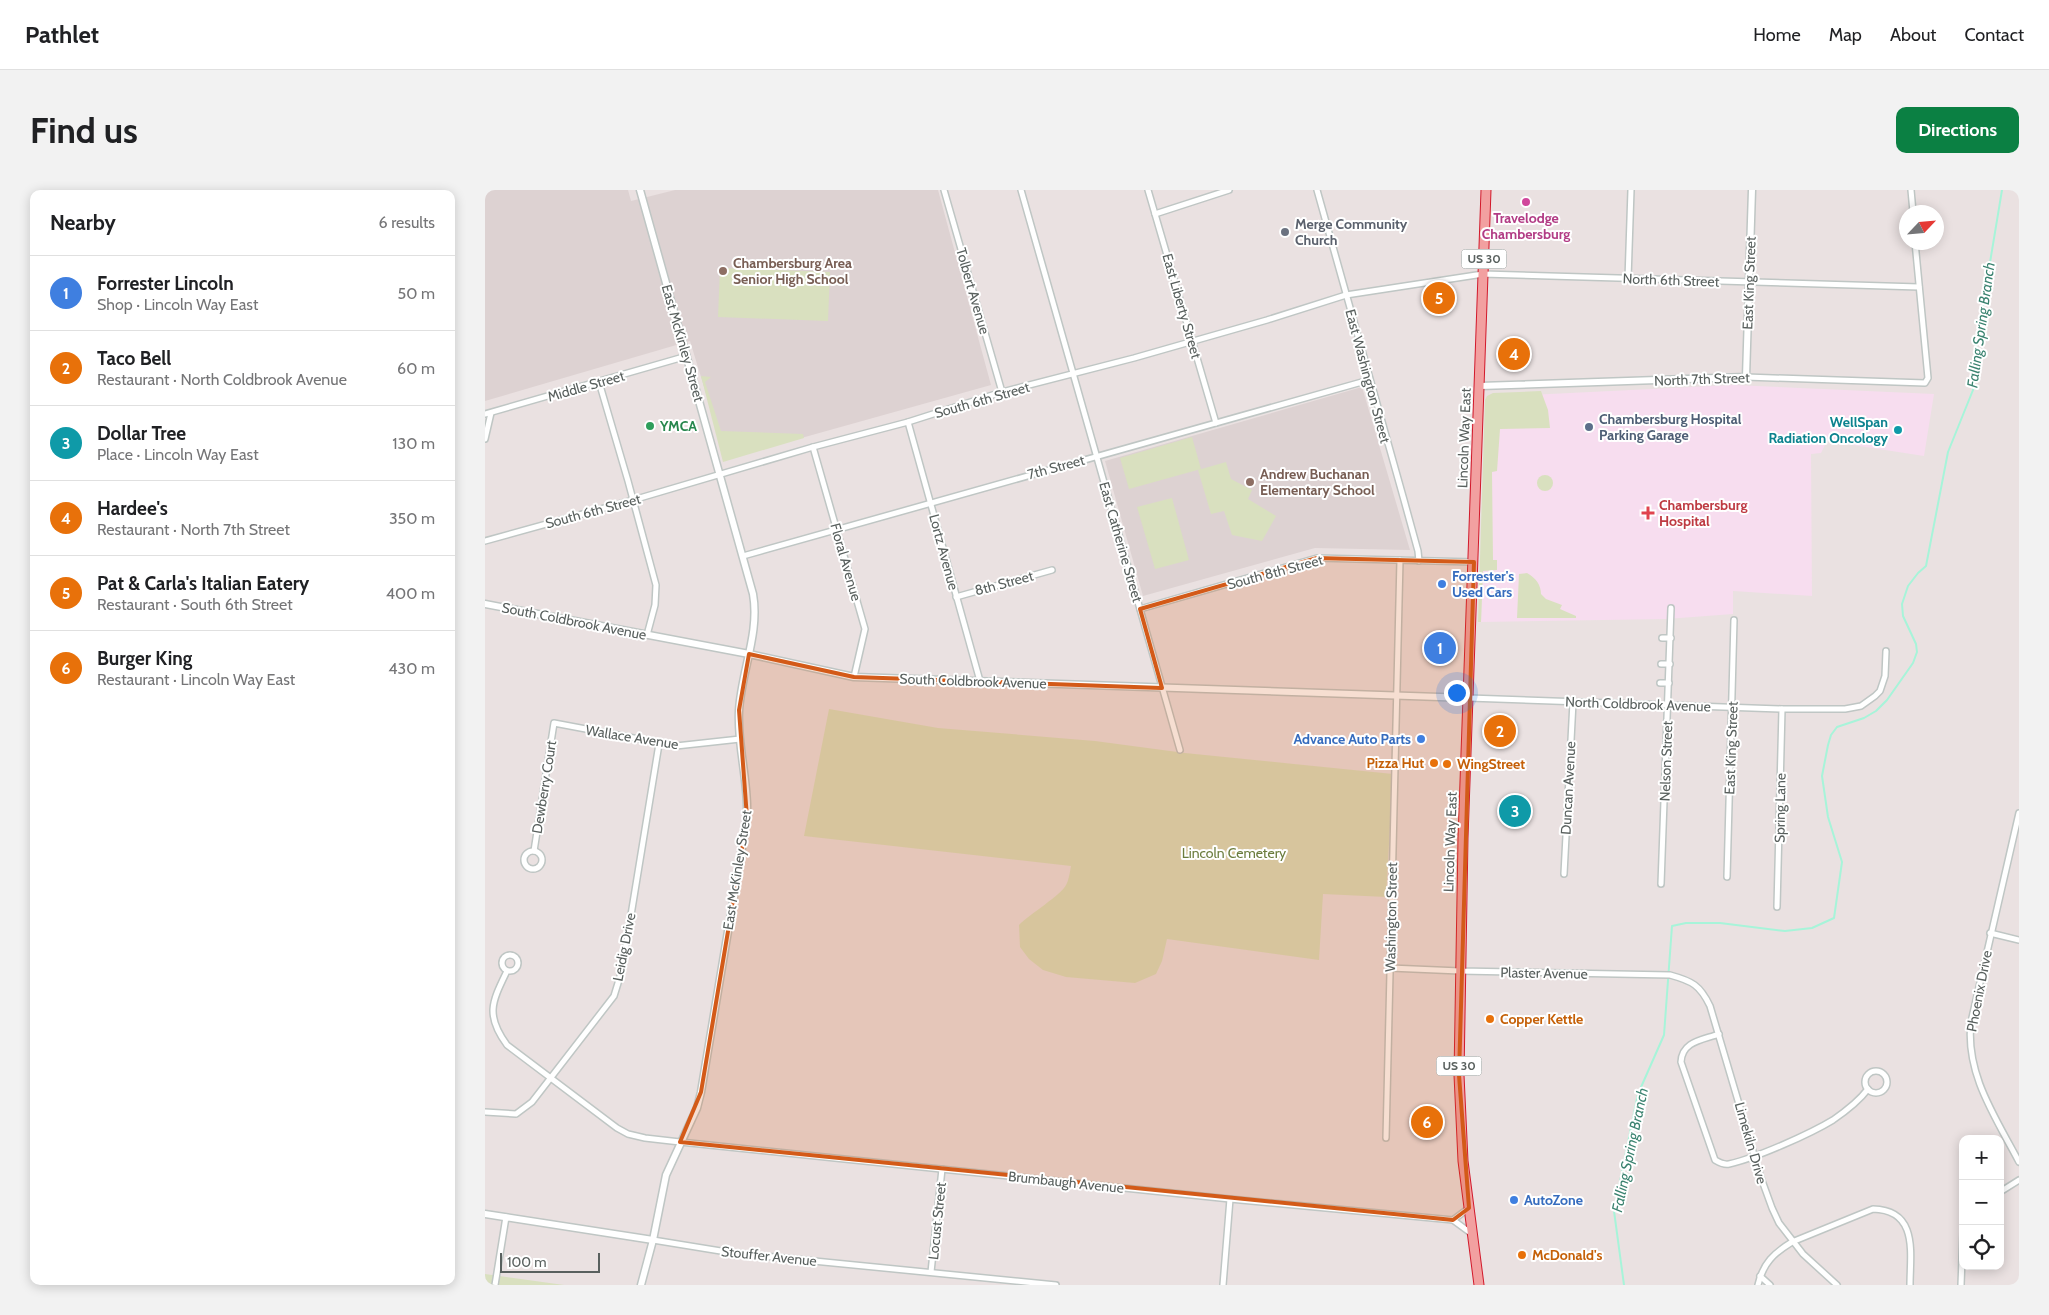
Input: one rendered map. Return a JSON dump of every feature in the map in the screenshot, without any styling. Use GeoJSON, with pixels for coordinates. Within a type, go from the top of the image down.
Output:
{"type":"FeatureCollection","features":[{"type":"Feature","properties":{"kind":"highway","name":"Lincoln Way East"},"geometry":{"type":"LineString","coordinates":[[1479,1285],[1460,1113],[1460,971],[1463,838],[1487,190]]}},
{"type":"Feature","properties":{"kind":"street","name":"East McKinley Street"},"geometry":{"type":"LineString","coordinates":[[640,190],[755,604],[749,654],[739,710],[740,739],[748,801],[747,818],[701,1092],[692,1120],[666,1175],[653,1240],[641,1285]]}},
{"type":"Feature","properties":{"kind":"street","name":"Tolbert Avenue"},"geometry":{"type":"LineString","coordinates":[[944,190],[1002,392]]}},
{"type":"Feature","properties":{"kind":"street","name":"East Catherine Street"},"geometry":{"type":"LineString","coordinates":[[1021,190],[1180,750]]}},
{"type":"Feature","properties":{"kind":"street","name":"East Liberty Street"},"geometry":{"type":"LineString","coordinates":[[1148,190],[1216,423]]}},
{"type":"Feature","properties":{"kind":"street"},"geometry":{"type":"LineString","coordinates":[[1155,214],[1229,190]]}},
{"type":"Feature","properties":{"kind":"street","name":"East Washington Street"},"geometry":{"type":"LineString","coordinates":[[1317,190],[1418,551],[1419,561]]}},
{"type":"Feature","properties":{"kind":"street"},"geometry":{"type":"LineString","coordinates":[[1628,279],[1631,190]]}},
{"type":"Feature","properties":{"kind":"street","name":"East King Street"},"geometry":{"type":"LineString","coordinates":[[1746,377],[1752,190]]}},
{"type":"Feature","properties":{"kind":"street"},"geometry":{"type":"LineString","coordinates":[[1911,190],[1912,205]]}},
{"type":"Feature","properties":{"kind":"street"},"geometry":{"type":"LineString","coordinates":[[1916,250],[1919,287]]}},
{"type":"Feature","properties":{"kind":"street","name":"South 6th Street"},"geometry":{"type":"LineString","coordinates":[[485,541],[813,447],[908,422],[1002,392],[1073,375],[1267,320],[1346,295],[1483,274]]}},
{"type":"Feature","properties":{"kind":"street","name":"North 6th Street"},"geometry":{"type":"LineString","coordinates":[[1483,274],[1919,287]]}},
{"type":"Feature","properties":{"kind":"street","name":"North 7th Street"},"geometry":{"type":"LineString","coordinates":[[1480,386],[1746,377],[1925,383],[1928,378],[1919,287]]}},
{"type":"Feature","properties":{"kind":"street","name":"Middle Street"},"geometry":{"type":"LineString","coordinates":[[488,414],[687,356]]}},
{"type":"Feature","properties":{"kind":"street","name":"7th Street"},"geometry":{"type":"LineString","coordinates":[[743,556],[1369,380]]}},
{"type":"Feature","properties":{"kind":"street"},"geometry":{"type":"LineString","coordinates":[[599,382],[656,585],[655,605],[647,635]]}},
{"type":"Feature","properties":{"kind":"street"},"geometry":{"type":"LineString","coordinates":[[485,440],[488,414]]}},
{"type":"Feature","properties":{"kind":"street","name":"Lortz Avenue"},"geometry":{"type":"LineString","coordinates":[[908,422],[980,681]]}},
{"type":"Feature","properties":{"kind":"street","name":"Floral Avenue"},"geometry":{"type":"LineString","coordinates":[[813,447],[865,629],[854,677]]}},
{"type":"Feature","properties":{"kind":"street","name":"South 8th Street"},"geometry":{"type":"LineString","coordinates":[[1140,609],[1317,558],[1474,562]]}},
{"type":"Feature","properties":{"kind":"street","name":"Washington Street"},"geometry":{"type":"LineString","coordinates":[[1386,1138],[1400,560]]}},
{"type":"Feature","properties":{"kind":"street","name":"8th Street"},"geometry":{"type":"LineString","coordinates":[[956,596],[1053,570]]}},
{"type":"Feature","properties":{"kind":"street","name":"South Coldbrook Avenue"},"geometry":{"type":"LineString","coordinates":[[485,604],[749,654],[854,677],[1469,698]]}},
{"type":"Feature","properties":{"kind":"street","name":"Nelson Street"},"geometry":{"type":"LineString","coordinates":[[1661,884],[1669,706],[1671,608]]}},
{"type":"Feature","properties":{"kind":"street","name":"East King Street"},"geometry":{"type":"LineString","coordinates":[[1727,877],[1734,620]]}},
{"type":"Feature","properties":{"kind":"street"},"geometry":{"type":"LineString","coordinates":[[1662,638],[1671,638]]}},
{"type":"Feature","properties":{"kind":"street","name":"North Coldbrook Avenue"},"geometry":{"type":"LineString","coordinates":[[1469,698],[1669,706],[1845,709],[1861,706],[1879,691],[1885,676],[1886,651]]}},
{"type":"Feature","properties":{"kind":"street"},"geometry":{"type":"LineString","coordinates":[[1661,664],[1670,664]]}},
{"type":"Feature","properties":{"kind":"street"},"geometry":{"type":"LineString","coordinates":[[1660,683],[1669,683]]}},
{"type":"Feature","properties":{"kind":"street","name":"Duncan Avenue"},"geometry":{"type":"LineString","coordinates":[[1564,874],[1573,702]]}},
{"type":"Feature","properties":{"kind":"street","name":"Spring Lane"},"geometry":{"type":"LineString","coordinates":[[1777,907],[1782,709]]}},
{"type":"Feature","properties":{"kind":"street","name":"Wallace Avenue"},"geometry":{"type":"LineString","coordinates":[[555,723],[659,744],[694,745],[740,739]]}},
{"type":"Feature","properties":{"kind":"street","name":"Dewberry Court"},"geometry":{"type":"LineString","coordinates":[[534,851],[555,723]]}},
{"type":"Feature","properties":{"kind":"street","name":"Leidig Drive"},"geometry":{"type":"LineString","coordinates":[[485,1112],[516,1114],[532,1102],[614,996],[619,979],[659,744]]}},
{"type":"Feature","properties":{"kind":"street","name":"Phoenix Drive"},"geometry":{"type":"LineString","coordinates":[[2019,813],[1971,1022],[1971,1053],[1975,1074],[1983,1094],[2019,1162]]}},
{"type":"Feature","properties":{"kind":"street"},"geometry":{"type":"LineString","coordinates":[[1990,933],[2019,940]]}},
{"type":"Feature","properties":{"kind":"street","name":"Plaster Avenue"},"geometry":{"type":"LineString","coordinates":[[1391,968],[1460,971],[1671,974],[1696,984]]}},
{"type":"Feature","properties":{"kind":"street","name":"Brumbaugh Avenue"},"geometry":{"type":"LineString","coordinates":[[507,971],[495,997],[492,1012],[494,1024],[507,1045],[617,1128],[629,1134],[680,1142],[1453,1220]]}},
{"type":"Feature","properties":{"kind":"street","name":"Limekiln Drive"},"geometry":{"type":"LineString","coordinates":[[1696,984],[1705,994],[1711,1006],[1754,1156],[1772,1208],[1792,1242],[1837,1285]]}},
{"type":"Feature","properties":{"kind":"street"},"geometry":{"type":"LineString","coordinates":[[1719,1034],[1687,1046],[1682,1053],[1681,1062],[1715,1160],[1721,1164],[1729,1164],[1754,1156],[1808,1133],[1832,1120],[1862,1097],[1868,1090]]}},
{"type":"Feature","properties":{"kind":"street"},"geometry":{"type":"LineString","coordinates":[[1876,1071],[1882,1073],[1887,1079],[1884,1089],[1875,1093],[1868,1090],[1865,1083],[1869,1074],[1876,1071]]}},
{"type":"Feature","properties":{"kind":"street","name":"Locust Street"},"geometry":{"type":"LineString","coordinates":[[931,1272],[942,1169]]}},
{"type":"Feature","properties":{"kind":"street"},"geometry":{"type":"LineString","coordinates":[[2004,1189],[2019,1180]]}},
{"type":"Feature","properties":{"kind":"street"},"geometry":{"type":"LineString","coordinates":[[1223,1285],[1230,1199]]}},
{"type":"Feature","properties":{"kind":"street"},"geometry":{"type":"LineString","coordinates":[[1469,1208],[1453,1220],[1472,1234]]}},
{"type":"Feature","properties":{"kind":"street"},"geometry":{"type":"LineString","coordinates":[[1758,1285],[1760,1276],[1769,1260],[1792,1242],[1869,1210],[1888,1212],[1899,1218],[1910,1233],[1910,1285]]}},
{"type":"Feature","properties":{"kind":"street","name":"Stouffer Avenue"},"geometry":{"type":"LineString","coordinates":[[485,1214],[733,1253],[1055,1285]]}},
{"type":"Feature","properties":{"kind":"street"},"geometry":{"type":"LineString","coordinates":[[495,1285],[506,1217]]}},
{"type":"Feature","properties":{"kind":"street"},"geometry":{"type":"LineString","coordinates":[[1961,1285],[1962,1270]]}},
{"type":"Feature","properties":{"kind":"street"},"geometry":{"type":"LineString","coordinates":[[1760,1276],[1770,1285]]}},
{"type":"Feature","properties":{"kind":"highlighted area"},"geometry":{"type":"Polygon","coordinates":[[[1317,558],[1474,562],[1459,1075],[1469,1208],[1453,1220],[680,1142],[701,1092],[747,818],[739,710],[749,654],[854,677],[1162,688],[1140,609],[1317,558]]]}},
{"type":"Feature","properties":{"kind":"shaded area","name":"Chambersburg Area Senior High School"},"geometry":{"type":"Polygon","coordinates":[[[485,190],[628,190],[631,201],[675,190],[938,190],[991,385],[726,459],[690,341],[485,401],[485,190]]]}},
{"type":"Feature","properties":{"kind":"shaded area","name":"Chambersburg Hospital"},"geometry":{"type":"Polygon","coordinates":[[[1733,385],[1934,394],[1924,456],[1827,441],[1821,453],[1811,454],[1812,596],[1733,591],[1733,614],[1666,619],[1481,622],[1488,397],[1733,385]]]}},
{"type":"Feature","properties":{"kind":"shaded area","name":"Andrew Buchanan Elementary School"},"geometry":{"type":"Polygon","coordinates":[[[1362,387],[1410,550],[1315,548],[1143,596],[1105,461],[1362,387]]]}},
{"type":"Feature","properties":{"kind":"green space"},"geometry":{"type":"Polygon","coordinates":[[[720,268],[830,272],[828,321],[718,317],[720,268]]]}},
{"type":"Feature","properties":{"kind":"green space"},"geometry":{"type":"Polygon","coordinates":[[[701,376],[711,377],[705,382],[721,431],[803,434],[804,438],[723,462],[701,376]]]}},
{"type":"Feature","properties":{"kind":"green space"},"geometry":{"type":"Polygon","coordinates":[[[1541,391],[1548,410],[1550,428],[1500,429],[1497,471],[1492,472],[1493,560],[1497,560],[1497,570],[1483,571],[1481,622],[1478,622],[1485,400],[1487,396],[1493,393],[1541,391]]]}},
{"type":"Feature","properties":{"kind":"green space"},"geometry":{"type":"Polygon","coordinates":[[[1192,437],[1201,469],[1129,489],[1120,458],[1192,437]]]}},
{"type":"Feature","properties":{"kind":"green space"},"geometry":{"type":"Polygon","coordinates":[[[1226,462],[1231,479],[1252,490],[1248,499],[1276,516],[1262,541],[1232,535],[1224,511],[1211,514],[1198,470],[1226,462]]]}},
{"type":"Feature","properties":{"kind":"green space"},"geometry":{"type":"Polygon","coordinates":[[[1542,475],[1548,475],[1553,480],[1551,489],[1542,491],[1537,486],[1537,480],[1542,475]]]}},
{"type":"Feature","properties":{"kind":"green space"},"geometry":{"type":"Polygon","coordinates":[[[1172,498],[1189,560],[1155,569],[1137,507],[1172,498]]]}},
{"type":"Feature","properties":{"kind":"green space"},"geometry":{"type":"Polygon","coordinates":[[[1527,573],[1537,582],[1541,594],[1546,599],[1562,605],[1560,609],[1576,616],[1576,618],[1517,618],[1519,574],[1527,573]]]}},
{"type":"Feature","properties":{"kind":"green space","name":"Lincoln Cemetery"},"geometry":{"type":"Polygon","coordinates":[[[829,709],[938,728],[1095,741],[1185,753],[1393,774],[1386,897],[1323,894],[1319,960],[1167,939],[1162,961],[1156,974],[1135,983],[1066,977],[1043,970],[1029,959],[1020,947],[1019,925],[1063,889],[1068,881],[1071,866],[804,836],[829,709]]]}},
{"type":"Feature","properties":{"kind":"green space"},"geometry":{"type":"Polygon","coordinates":[[[485,1274],[564,1285],[485,1285],[485,1274]]]}},
{"type":"Feature","properties":{"kind":"waterway","name":"Falling Spring Branch"},"geometry":{"type":"LineString","coordinates":[[1624,1285],[1614,1211],[1638,1094],[1664,1035],[1672,926],[1686,923],[1720,923],[1785,931],[1812,928],[1834,918],[1842,862],[1828,817],[1822,776],[1828,745],[1831,735],[1837,727],[1864,718],[1876,711],[1887,700],[1913,663],[1917,652],[1916,644],[1903,616],[1902,604],[1908,586],[1926,566],[1948,452],[1973,390],[1976,347],[2002,190]]}},
{"type":"Feature","properties":{"kind":"place","name":"Travelodge Chambersburg"},"geometry":{"type":"Point","coordinates":[1526,202]}},
{"type":"Feature","properties":{"kind":"place","name":"Merge Community Church"},"geometry":{"type":"Point","coordinates":[1285,232]}},
{"type":"Feature","properties":{"kind":"place","name":"Chambersburg Area Senior High School"},"geometry":{"type":"Point","coordinates":[723,271]}},
{"type":"Feature","properties":{"kind":"place","name":"Pat & Carla's Italian Eatery"},"geometry":{"type":"Point","coordinates":[1439,298]}},
{"type":"Feature","properties":{"kind":"place","name":"Hardee's"},"geometry":{"type":"Point","coordinates":[1514,354]}},
{"type":"Feature","properties":{"kind":"place","name":"YMCA"},"geometry":{"type":"Point","coordinates":[650,426]}},
{"type":"Feature","properties":{"kind":"place","name":"Chambersburg Hospital Parking Garage"},"geometry":{"type":"Point","coordinates":[1589,427]}},
{"type":"Feature","properties":{"kind":"place","name":"WellSpan Radiation Oncology"},"geometry":{"type":"Point","coordinates":[1898,430]}},
{"type":"Feature","properties":{"kind":"place","name":"Andrew Buchanan Elementary School"},"geometry":{"type":"Point","coordinates":[1250,482]}},
{"type":"Feature","properties":{"kind":"place","name":"Chambersburg Hospital"},"geometry":{"type":"Point","coordinates":[1648,513]}},
{"type":"Feature","properties":{"kind":"place","name":"Forrester's Used Cars"},"geometry":{"type":"Point","coordinates":[1442,584]}},
{"type":"Feature","properties":{"kind":"place","name":"Forrester Lincoln"},"geometry":{"type":"Point","coordinates":[1440,648]}},
{"type":"Feature","properties":{"kind":"place","name":"Taco Bell"},"geometry":{"type":"Point","coordinates":[1500,731]}},
{"type":"Feature","properties":{"kind":"place","name":"Advance Auto Parts"},"geometry":{"type":"Point","coordinates":[1421,739]}},
{"type":"Feature","properties":{"kind":"place","name":"Pizza Hut"},"geometry":{"type":"Point","coordinates":[1434,763]}},
{"type":"Feature","properties":{"kind":"place","name":"WingStreet"},"geometry":{"type":"Point","coordinates":[1447,764]}},
{"type":"Feature","properties":{"kind":"place","name":"Dollar Tree"},"geometry":{"type":"Point","coordinates":[1515,811]}},
{"type":"Feature","properties":{"kind":"place","name":"Copper Kettle"},"geometry":{"type":"Point","coordinates":[1490,1019]}},
{"type":"Feature","properties":{"kind":"place","name":"Burger King"},"geometry":{"type":"Point","coordinates":[1427,1122]}},
{"type":"Feature","properties":{"kind":"place","name":"AutoZone"},"geometry":{"type":"Point","coordinates":[1514,1200]}},
{"type":"Feature","properties":{"kind":"place","name":"McDonald's"},"geometry":{"type":"Point","coordinates":[1522,1255]}}]}
